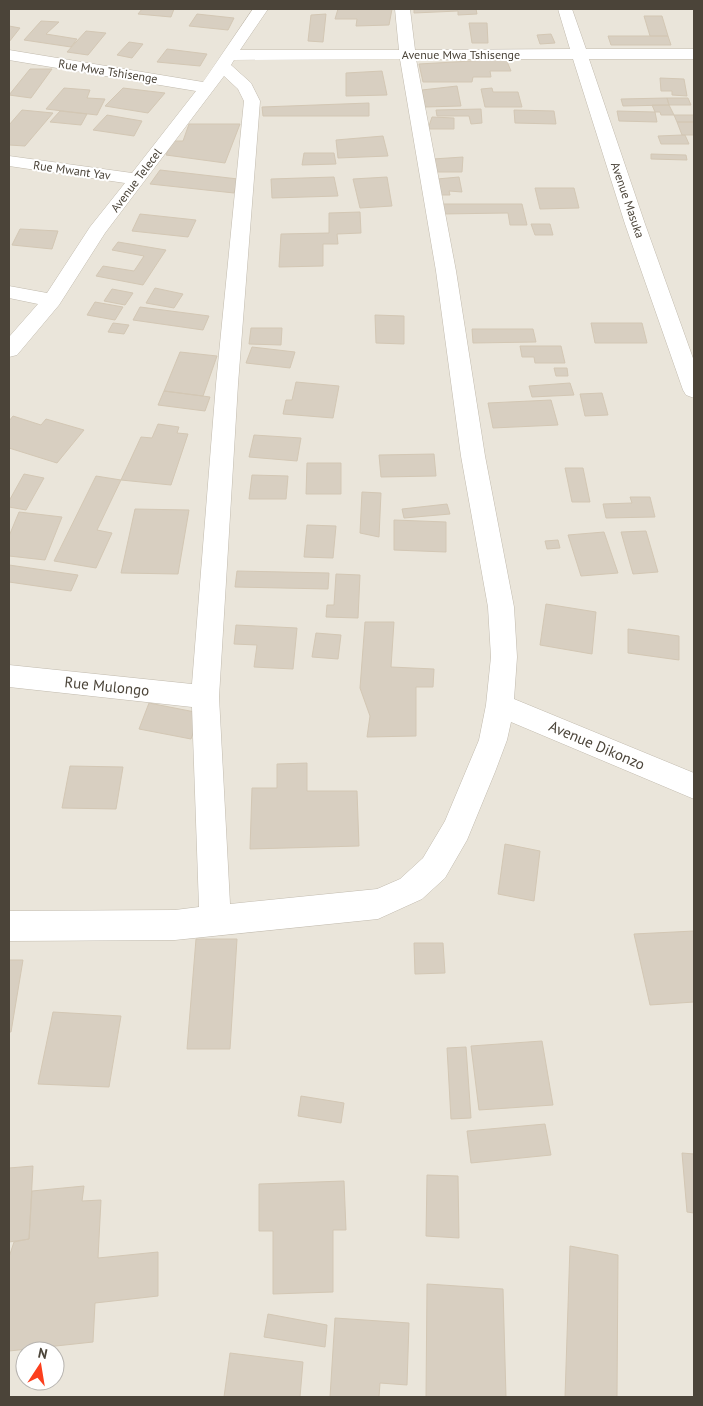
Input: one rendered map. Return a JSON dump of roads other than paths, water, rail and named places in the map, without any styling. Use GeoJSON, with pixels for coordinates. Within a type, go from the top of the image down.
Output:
{"type":"FeatureCollection","features":[{"type":"Feature","properties":{"kind":"street","name":"Avenue Telecel"},"geometry":{"type":"LineString","coordinates":[[9,350],[52,300],[97,231],[207,88],[260,9]]}},
{"type":"Feature","properties":{"kind":"street"},"geometry":{"type":"LineString","coordinates":[[9,926],[85,924],[143,926],[216,922],[378,904],[410,889],[424,879],[444,853],[460,822],[493,740],[500,705],[504,656],[501,607],[485,530],[446,271],[406,54],[402,9]]}},
{"type":"Feature","properties":{"kind":"street","name":"Avenue Masuka"},"geometry":{"type":"LineString","coordinates":[[565,9],[578,53],[694,390]]}},
{"type":"Feature","properties":{"kind":"street","name":"Avenue Mwa Tshisenge"},"geometry":{"type":"LineString","coordinates":[[225,60],[406,54],[694,54]]}},
{"type":"Feature","properties":{"kind":"street","name":"Rue Mwa Tshisenge"},"geometry":{"type":"LineString","coordinates":[[9,55],[207,88]]}},
{"type":"Feature","properties":{"kind":"street"},"geometry":{"type":"LineString","coordinates":[[216,922],[205,697],[229,364],[252,101],[245,87],[225,60]]}},
{"type":"Feature","properties":{"kind":"street","name":"Rue Mwant Yav"},"geometry":{"type":"LineString","coordinates":[[9,161],[136,180]]}},
{"type":"Feature","properties":{"kind":"street"},"geometry":{"type":"LineString","coordinates":[[9,292],[52,300]]}},
{"type":"Feature","properties":{"kind":"street","name":"Rue Mulongo"},"geometry":{"type":"LineString","coordinates":[[9,676],[205,697]]}},
{"type":"Feature","properties":{"kind":"street","name":"Avenue Dikonzo"},"geometry":{"type":"LineString","coordinates":[[500,705],[694,786]]}}]}
